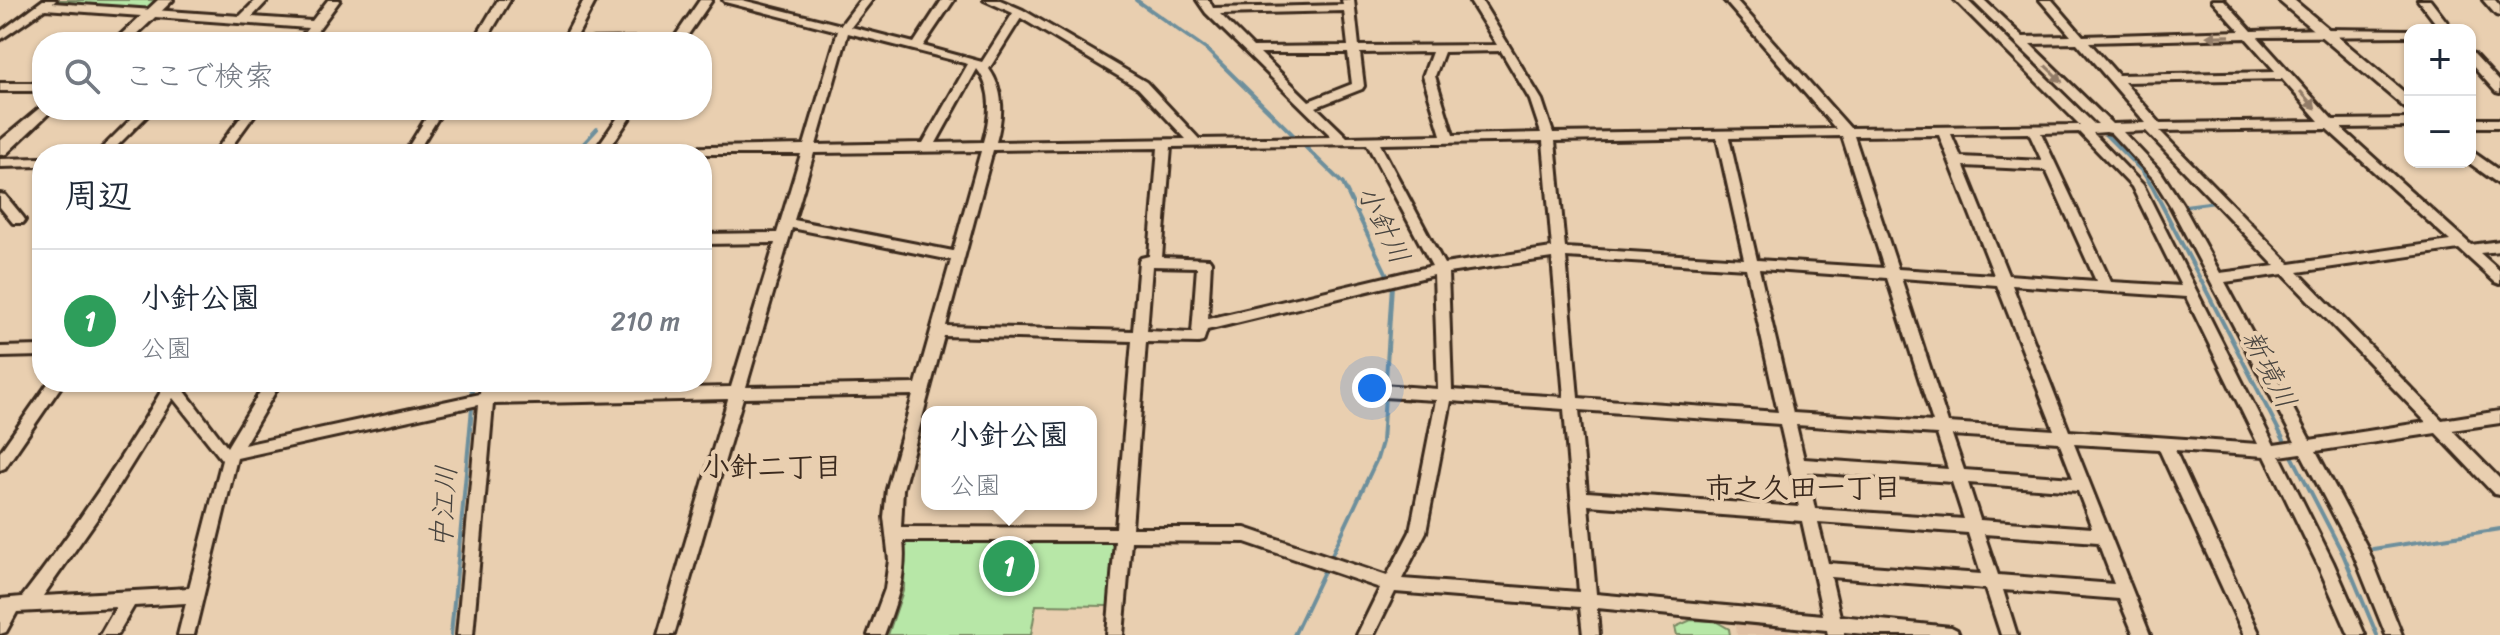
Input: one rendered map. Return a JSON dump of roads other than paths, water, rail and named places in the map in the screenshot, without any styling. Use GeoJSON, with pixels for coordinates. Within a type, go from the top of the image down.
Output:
{"type":"FeatureCollection","features":[{"type":"Feature","properties":{"kind":"main road"},"geometry":{"type":"LineString","coordinates":[[131,32],[166,0]]}},
{"type":"Feature","properties":{"kind":"main road"},"geometry":{"type":"LineString","coordinates":[[2285,0],[2404,100]]}},
{"type":"Feature","properties":{"kind":"main road"},"geometry":{"type":"LineString","coordinates":[[0,150],[33,120]]}},
{"type":"Feature","properties":{"kind":"main road"},"geometry":{"type":"LineString","coordinates":[[2476,160],[2500,180]]}},
{"type":"Feature","properties":{"kind":"street"},"geometry":{"type":"LineString","coordinates":[[243,20],[262,0]]}},
{"type":"Feature","properties":{"kind":"street"},"geometry":{"type":"LineString","coordinates":[[310,32],[334,0]]}},
{"type":"Feature","properties":{"kind":"street"},"geometry":{"type":"LineString","coordinates":[[485,32],[504,0]]}},
{"type":"Feature","properties":{"kind":"street"},"geometry":{"type":"LineString","coordinates":[[573,32],[590,0]]}},
{"type":"Feature","properties":{"kind":"street"},"geometry":{"type":"LineString","coordinates":[[683,32],[706,0]]}},
{"type":"Feature","properties":{"kind":"street"},"geometry":{"type":"LineString","coordinates":[[729,0],[980,65]]}},
{"type":"Feature","properties":{"kind":"street"},"geometry":{"type":"LineString","coordinates":[[666,635],[844,29],[866,0]]}},
{"type":"Feature","properties":{"kind":"street"},"geometry":{"type":"LineString","coordinates":[[916,48],[948,0]]}},
{"type":"Feature","properties":{"kind":"street"},"geometry":{"type":"LineString","coordinates":[[990,0],[1019,12],[1142,85],[1197,144]]}},
{"type":"Feature","properties":{"kind":"street"},"geometry":{"type":"LineString","coordinates":[[1475,0],[1536,100],[1549,138],[1591,635]]}},
{"type":"Feature","properties":{"kind":"street"},"geometry":{"type":"LineString","coordinates":[[1730,0],[1847,133],[2009,635]]}},
{"type":"Feature","properties":{"kind":"street"},"geometry":{"type":"LineString","coordinates":[[1961,0],[2088,129],[2137,185],[2273,451],[2357,635]]}},
{"type":"Feature","properties":{"kind":"street"},"geometry":{"type":"LineString","coordinates":[[1978,0],[2112,129],[2168,190],[2303,448],[2359,547],[2394,635]]}},
{"type":"Feature","properties":{"kind":"street"},"geometry":{"type":"LineString","coordinates":[[2046,0],[2153,128],[2500,489]]}},
{"type":"Feature","properties":{"kind":"street"},"geometry":{"type":"LineString","coordinates":[[2218,0],[2331,126],[2500,279]]}},
{"type":"Feature","properties":{"kind":"street"},"geometry":{"type":"LineString","coordinates":[[2424,0],[2442,24]]}},
{"type":"Feature","properties":{"kind":"street"},"geometry":{"type":"LineString","coordinates":[[2489,0],[2500,13]]}},
{"type":"Feature","properties":{"kind":"street"},"geometry":{"type":"LineString","coordinates":[[0,37],[48,3],[151,14],[315,25]]}},
{"type":"Feature","properties":{"kind":"street"},"geometry":{"type":"LineString","coordinates":[[1206,6],[1349,4],[1358,86],[1307,106]]}},
{"type":"Feature","properties":{"kind":"street"},"geometry":{"type":"LineString","coordinates":[[1206,6],[1343,140]]}},
{"type":"Feature","properties":{"kind":"street"},"geometry":{"type":"LineString","coordinates":[[927,148],[980,65],[1019,12]]}},
{"type":"Feature","properties":{"kind":"street"},"geometry":{"type":"LineString","coordinates":[[2020,41],[2324,32],[2404,33]]}},
{"type":"Feature","properties":{"kind":"street"},"geometry":{"type":"LineString","coordinates":[[1250,50],[1505,48]]}},
{"type":"Feature","properties":{"kind":"street"},"geometry":{"type":"LineString","coordinates":[[1439,50],[1429,76],[1448,139]]}},
{"type":"Feature","properties":{"kind":"street"},"geometry":{"type":"LineString","coordinates":[[2476,63],[2500,89]]}},
{"type":"Feature","properties":{"kind":"street"},"geometry":{"type":"LineString","coordinates":[[876,635],[893,589],[897,560],[893,534],[895,489],[989,146],[996,107],[980,65]]}},
{"type":"Feature","properties":{"kind":"street"},"geometry":{"type":"LineString","coordinates":[[2483,71],[2500,72]]}},
{"type":"Feature","properties":{"kind":"street"},"geometry":{"type":"LineString","coordinates":[[2115,79],[2287,75]]}},
{"type":"Feature","properties":{"kind":"street"},"geometry":{"type":"LineString","coordinates":[[0,87],[32,87]]}},
{"type":"Feature","properties":{"kind":"street"},"geometry":{"type":"LineString","coordinates":[[112,144],[137,120]]}},
{"type":"Feature","properties":{"kind":"street"},"geometry":{"type":"LineString","coordinates":[[226,144],[244,120]]}},
{"type":"Feature","properties":{"kind":"street"},"geometry":{"type":"LineString","coordinates":[[416,144],[431,120]]}},
{"type":"Feature","properties":{"kind":"street"},"geometry":{"type":"LineString","coordinates":[[605,144],[622,120]]}},
{"type":"Feature","properties":{"kind":"street"},"geometry":{"type":"LineString","coordinates":[[712,151],[2404,123]]}},
{"type":"Feature","properties":{"kind":"street"},"geometry":{"type":"LineString","coordinates":[[2476,123],[2500,123]]}},
{"type":"Feature","properties":{"kind":"street"},"geometry":{"type":"LineString","coordinates":[[2034,130],[2106,287]]}},
{"type":"Feature","properties":{"kind":"street"},"geometry":{"type":"LineString","coordinates":[[1944,131],[2142,635]]}},
{"type":"Feature","properties":{"kind":"street"},"geometry":{"type":"LineString","coordinates":[[1722,135],[1835,630]]}},
{"type":"Feature","properties":{"kind":"street"},"geometry":{"type":"LineString","coordinates":[[1365,635],[1418,532],[1445,394],[1441,270],[1372,141]]}},
{"type":"Feature","properties":{"kind":"street"},"geometry":{"type":"LineString","coordinates":[[1155,261],[1165,144]]}},
{"type":"Feature","properties":{"kind":"street"},"geometry":{"type":"LineString","coordinates":[[1955,161],[2050,166]]}},
{"type":"Feature","properties":{"kind":"street"},"geometry":{"type":"LineString","coordinates":[[0,163],[32,162]]}},
{"type":"Feature","properties":{"kind":"street"},"geometry":{"type":"LineString","coordinates":[[0,198],[18,220]]}},
{"type":"Feature","properties":{"kind":"street"},"geometry":{"type":"LineString","coordinates":[[787,223],[960,257]]}},
{"type":"Feature","properties":{"kind":"street"},"geometry":{"type":"LineString","coordinates":[[712,239],[782,238]]}},
{"type":"Feature","properties":{"kind":"street"},"geometry":{"type":"LineString","coordinates":[[2215,279],[2465,247],[2500,246]]}},
{"type":"Feature","properties":{"kind":"street"},"geometry":{"type":"LineString","coordinates":[[1201,326],[1487,259],[1561,252],[2191,292]]}},
{"type":"Feature","properties":{"kind":"street"},"geometry":{"type":"LineString","coordinates":[[940,331],[1141,334],[1198,338],[1204,262],[1146,261],[1141,334],[1115,635]]}},
{"type":"Feature","properties":{"kind":"street"},"geometry":{"type":"LineString","coordinates":[[0,352],[32,351]]}},
{"type":"Feature","properties":{"kind":"street"},"geometry":{"type":"LineString","coordinates":[[177,392],[224,455],[463,403],[485,393],[924,389]]}},
{"type":"Feature","properties":{"kind":"street"},"geometry":{"type":"LineString","coordinates":[[1382,391],[2273,451],[2500,417]]}},
{"type":"Feature","properties":{"kind":"street"},"geometry":{"type":"LineString","coordinates":[[0,464],[50,392]]}},
{"type":"Feature","properties":{"kind":"street"},"geometry":{"type":"LineString","coordinates":[[0,627],[13,605],[73,545],[123,471],[168,392]]}},
{"type":"Feature","properties":{"kind":"street"},"geometry":{"type":"LineString","coordinates":[[186,635],[231,453],[268,392]]}},
{"type":"Feature","properties":{"kind":"street"},"geometry":{"type":"LineString","coordinates":[[465,635],[485,393]]}},
{"type":"Feature","properties":{"kind":"street"},"geometry":{"type":"LineString","coordinates":[[2164,444],[2252,635]]}},
{"type":"Feature","properties":{"kind":"street"},"geometry":{"type":"LineString","coordinates":[[1798,465],[2083,485]]}},
{"type":"Feature","properties":{"kind":"street"},"geometry":{"type":"LineString","coordinates":[[1580,498],[2103,536]]}},
{"type":"Feature","properties":{"kind":"street"},"geometry":{"type":"LineString","coordinates":[[893,534],[1245,535],[1391,585],[1662,606],[1835,630],[1951,635]]}},
{"type":"Feature","properties":{"kind":"street"},"geometry":{"type":"LineString","coordinates":[[1821,569],[2125,592]]}},
{"type":"Feature","properties":{"kind":"street"},"geometry":{"type":"LineString","coordinates":[[13,605],[195,595]]}},
{"type":"Feature","properties":{"kind":"street"},"geometry":{"type":"LineString","coordinates":[[108,635],[129,599]]}},
{"type":"Feature","properties":{"kind":"waterway","name":"小針川"},"geometry":{"type":"LineString","coordinates":[[1136,0],[1206,49],[1343,184],[1392,285],[1382,442],[1377,459],[1294,635]]}},
{"type":"Feature","properties":{"kind":"waterway","name":"新境川"},"geometry":{"type":"LineString","coordinates":[[1970,0],[2097,126]]}},
{"type":"Feature","properties":{"kind":"waterway","name":"中江川"},"geometry":{"type":"LineString","coordinates":[[583,144],[597,129]]}},
{"type":"Feature","properties":{"kind":"waterway","name":"新境川"},"geometry":{"type":"LineString","coordinates":[[2105,134],[2142,171],[2153,188],[2343,554],[2377,635]]}},
{"type":"Feature","properties":{"kind":"waterway"},"geometry":{"type":"LineString","coordinates":[[2185,206],[2216,202]]}},
{"type":"Feature","properties":{"kind":"waterway","name":"中江川"},"geometry":{"type":"LineString","coordinates":[[451,635],[472,392]]}},
{"type":"Feature","properties":{"kind":"waterway"},"geometry":{"type":"LineString","coordinates":[[2373,549],[2500,529]]}},
{"type":"Feature","properties":{"kind":"place","name":"小針公園"},"geometry":{"type":"Point","coordinates":[1009,566]}},
{"type":"Feature","properties":{"kind":"district","name":"小針二丁目"},"geometry":{"type":"Point","coordinates":[772,466]}},
{"type":"Feature","properties":{"kind":"district","name":"市之久田一丁目"},"geometry":{"type":"Point","coordinates":[1803,487]}}]}
